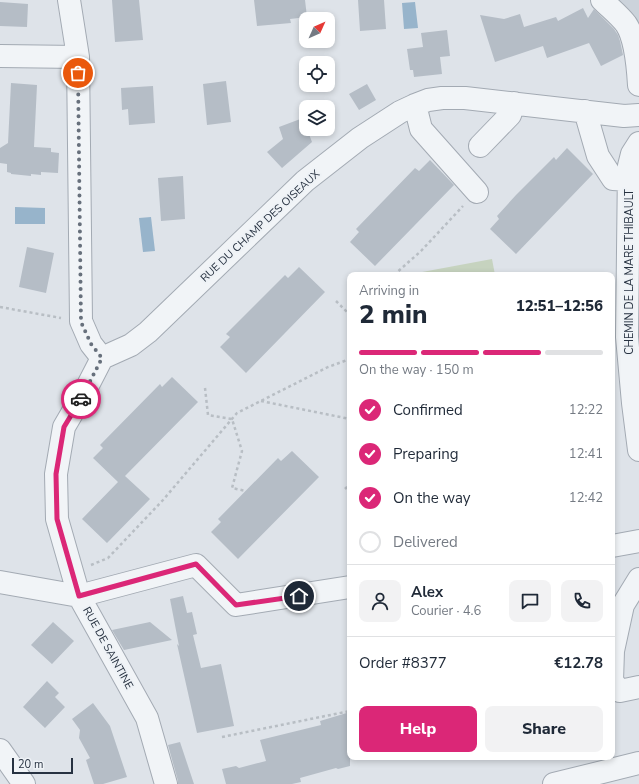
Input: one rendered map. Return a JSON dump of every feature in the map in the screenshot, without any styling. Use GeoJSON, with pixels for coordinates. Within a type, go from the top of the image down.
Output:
{"type":"FeatureCollection","features":[{"type":"Feature","properties":{"kind":"street"},"geometry":{"type":"LineString","coordinates":[[69,0],[78,57],[81,322],[91,344],[102,358]]}},
{"type":"Feature","properties":{"kind":"street"},"geometry":{"type":"LineString","coordinates":[[602,0],[617,13],[629,30],[633,41],[639,85]]}},
{"type":"Feature","properties":{"kind":"street"},"geometry":{"type":"LineString","coordinates":[[0,56],[78,57]]}},
{"type":"Feature","properties":{"kind":"street","name":"RUE DU CHAMP DES OISEAUX"},"geometry":{"type":"LineString","coordinates":[[102,358],[131,345],[148,332],[305,181],[360,138],[400,112],[415,105],[428,100],[465,98],[624,116],[639,115]]}},
{"type":"Feature","properties":{"kind":"street"},"geometry":{"type":"LineString","coordinates":[[480,146],[510,115],[514,103]]}},
{"type":"Feature","properties":{"kind":"street"},"geometry":{"type":"LineString","coordinates":[[415,105],[421,129],[477,192]]}},
{"type":"Feature","properties":{"kind":"street"},"geometry":{"type":"LineString","coordinates":[[584,111],[598,156],[614,179],[628,180]]}},
{"type":"Feature","properties":{"kind":"street","name":"CHEMIN DE LA MARE THIBAULT"},"geometry":{"type":"LineString","coordinates":[[639,143],[632,154],[628,180],[627,337],[635,386],[639,450]]}},
{"type":"Feature","properties":{"kind":"street","name":"RUE DE SAINTINE"},"geometry":{"type":"LineString","coordinates":[[102,358],[64,427],[56,474],[57,519],[79,596],[147,718],[166,784]]}},
{"type":"Feature","properties":{"kind":"street"},"geometry":{"type":"LineString","coordinates":[[615,545],[639,541]]}},
{"type":"Feature","properties":{"kind":"street"},"geometry":{"type":"LineString","coordinates":[[0,582],[79,596],[196,564],[236,605],[347,587]]}},
{"type":"Feature","properties":{"kind":"street"},"geometry":{"type":"LineString","coordinates":[[615,642],[623,605],[639,579]]}},
{"type":"Feature","properties":{"kind":"street"},"geometry":{"type":"LineString","coordinates":[[615,683],[624,690]]}},
{"type":"Feature","properties":{"kind":"street"},"geometry":{"type":"LineString","coordinates":[[0,750],[24,784]]}},
{"type":"Feature","properties":{"kind":"street"},"geometry":{"type":"LineString","coordinates":[[554,784],[639,763]]}},
{"type":"Feature","properties":{"kind":"path"},"geometry":{"type":"LineString","coordinates":[[397,272],[421,251],[477,192]]}},
{"type":"Feature","properties":{"kind":"path"},"geometry":{"type":"LineString","coordinates":[[336,301],[347,311]]}},
{"type":"Feature","properties":{"kind":"path"},"geometry":{"type":"LineString","coordinates":[[0,307],[81,322]]}},
{"type":"Feature","properties":{"kind":"path"},"geometry":{"type":"LineString","coordinates":[[72,572],[108,558],[163,500],[237,413],[328,367],[347,360]]}},
{"type":"Feature","properties":{"kind":"path"},"geometry":{"type":"LineString","coordinates":[[205,388],[208,415],[232,419]]}},
{"type":"Feature","properties":{"kind":"path"},"geometry":{"type":"LineString","coordinates":[[261,401],[347,418]]}},
{"type":"Feature","properties":{"kind":"path"},"geometry":{"type":"LineString","coordinates":[[232,419],[242,451],[232,488],[246,492]]}},
{"type":"Feature","properties":{"kind":"path"},"geometry":{"type":"LineString","coordinates":[[222,737],[347,712]]}},
{"type":"Feature","properties":{"kind":"shaded area"},"geometry":{"type":"Polygon","coordinates":[[[609,0],[639,0],[639,30],[609,0]]]}},
{"type":"Feature","properties":{"kind":"green space"},"geometry":{"type":"Polygon","coordinates":[[[492,259],[494,272],[422,272],[492,259]]]}},
{"type":"Feature","properties":{"kind":"water"},"geometry":{"type":"Polygon","coordinates":[[[415,2],[418,28],[404,29],[402,3],[415,2]]]}},
{"type":"Feature","properties":{"kind":"water"},"geometry":{"type":"Polygon","coordinates":[[[15,207],[45,208],[45,224],[15,224],[15,207]]]}},
{"type":"Feature","properties":{"kind":"water"},"geometry":{"type":"Polygon","coordinates":[[[151,217],[155,251],[143,252],[139,218],[151,217]]]}},
{"type":"Feature","properties":{"kind":"building"},"geometry":{"type":"Polygon","coordinates":[[[112,0],[139,0],[143,40],[115,42],[112,0]]]}},
{"type":"Feature","properties":{"kind":"building"},"geometry":{"type":"Polygon","coordinates":[[[254,0],[305,0],[306,12],[299,12],[299,18],[290,19],[291,23],[257,26],[254,0]]]}},
{"type":"Feature","properties":{"kind":"building"},"geometry":{"type":"Polygon","coordinates":[[[358,0],[384,0],[386,29],[360,31],[358,0]]]}},
{"type":"Feature","properties":{"kind":"building"},"geometry":{"type":"Polygon","coordinates":[[[0,2],[28,4],[27,27],[0,26],[0,2]]]}},
{"type":"Feature","properties":{"kind":"building"},"geometry":{"type":"Polygon","coordinates":[[[583,8],[588,18],[594,9],[614,29],[618,35],[623,55],[601,66],[589,43],[547,58],[543,46],[495,62],[480,15],[504,19],[520,14],[524,27],[556,17],[558,21],[583,8]]]}},
{"type":"Feature","properties":{"kind":"building"},"geometry":{"type":"Polygon","coordinates":[[[447,30],[450,56],[440,57],[442,74],[414,77],[413,70],[410,70],[407,49],[423,47],[421,33],[447,30]]]}},
{"type":"Feature","properties":{"kind":"building"},"geometry":{"type":"Polygon","coordinates":[[[226,81],[231,122],[207,125],[203,84],[226,81]]]}},
{"type":"Feature","properties":{"kind":"building"},"geometry":{"type":"Polygon","coordinates":[[[11,83],[37,85],[34,147],[51,148],[51,152],[59,153],[58,173],[41,172],[41,175],[31,174],[31,176],[11,174],[7,172],[7,164],[0,163],[0,148],[8,143],[11,83]]]}},
{"type":"Feature","properties":{"kind":"building"},"geometry":{"type":"Polygon","coordinates":[[[367,84],[376,100],[359,110],[349,94],[367,84]]]}},
{"type":"Feature","properties":{"kind":"building"},"geometry":{"type":"Polygon","coordinates":[[[153,86],[155,123],[129,125],[128,109],[122,110],[121,88],[153,86]]]}},
{"type":"Feature","properties":{"kind":"building"},"geometry":{"type":"Polygon","coordinates":[[[299,120],[299,136],[310,136],[312,142],[282,168],[267,152],[283,139],[279,127],[299,120]]]}},
{"type":"Feature","properties":{"kind":"building"},"geometry":{"type":"Polygon","coordinates":[[[567,148],[593,174],[516,254],[490,229],[499,219],[497,216],[516,195],[554,157],[556,160],[567,148]]]}},
{"type":"Feature","properties":{"kind":"building"},"geometry":{"type":"Polygon","coordinates":[[[430,160],[454,185],[375,266],[350,242],[359,232],[356,229],[415,168],[419,171],[430,160]]]}},
{"type":"Feature","properties":{"kind":"building"},"geometry":{"type":"Polygon","coordinates":[[[183,176],[185,219],[161,221],[158,178],[183,176]]]}},
{"type":"Feature","properties":{"kind":"building"},"geometry":{"type":"Polygon","coordinates":[[[27,247],[54,253],[46,293],[19,287],[27,247]]]}},
{"type":"Feature","properties":{"kind":"building"},"geometry":{"type":"Polygon","coordinates":[[[299,267],[325,292],[246,373],[220,347],[230,337],[226,334],[285,275],[288,278],[299,267]]]}},
{"type":"Feature","properties":{"kind":"building"},"geometry":{"type":"Polygon","coordinates":[[[172,377],[198,402],[125,476],[150,499],[107,543],[82,519],[118,482],[93,458],[103,448],[100,445],[160,384],[162,387],[172,377]]]}},
{"type":"Feature","properties":{"kind":"building"},"geometry":{"type":"Polygon","coordinates":[[[292,451],[319,477],[238,559],[211,532],[221,522],[218,519],[278,458],[281,461],[292,451]]]}},
{"type":"Feature","properties":{"kind":"building"},"geometry":{"type":"Polygon","coordinates":[[[183,596],[187,613],[192,612],[197,634],[193,635],[201,668],[221,664],[234,726],[197,733],[177,644],[179,646],[170,599],[183,596]]]}},
{"type":"Feature","properties":{"kind":"building"},"geometry":{"type":"Polygon","coordinates":[[[53,622],[74,641],[52,664],[31,645],[53,622]]]}},
{"type":"Feature","properties":{"kind":"building"},"geometry":{"type":"Polygon","coordinates":[[[150,622],[172,640],[124,650],[112,630],[150,622]]]}},
{"type":"Feature","properties":{"kind":"building"},"geometry":{"type":"Polygon","coordinates":[[[47,681],[59,693],[55,697],[65,707],[45,728],[23,707],[47,681]]]}},
{"type":"Feature","properties":{"kind":"building"},"geometry":{"type":"Polygon","coordinates":[[[93,703],[110,726],[127,777],[103,784],[94,784],[86,760],[90,758],[79,738],[80,730],[72,719],[93,703]]]}},
{"type":"Feature","properties":{"kind":"building"},"geometry":{"type":"Polygon","coordinates":[[[347,713],[347,760],[350,760],[350,766],[338,769],[336,768],[300,778],[301,782],[292,784],[226,784],[222,769],[236,766],[239,768],[266,761],[260,740],[321,725],[320,721],[347,713]]]}},
{"type":"Feature","properties":{"kind":"building"},"geometry":{"type":"Polygon","coordinates":[[[180,742],[194,784],[178,784],[168,745],[180,742]]]}},
{"type":"Feature","properties":{"kind":"way so far"},"geometry":{"type":"LineString","coordinates":[[78,73],[81,322],[91,344],[102,358],[81,399]]}},
{"type":"Feature","properties":{"kind":"route"},"geometry":{"type":"LineString","coordinates":[[81,399],[64,427],[56,474],[57,519],[79,596],[196,564],[236,605],[299,596]]}}]}
